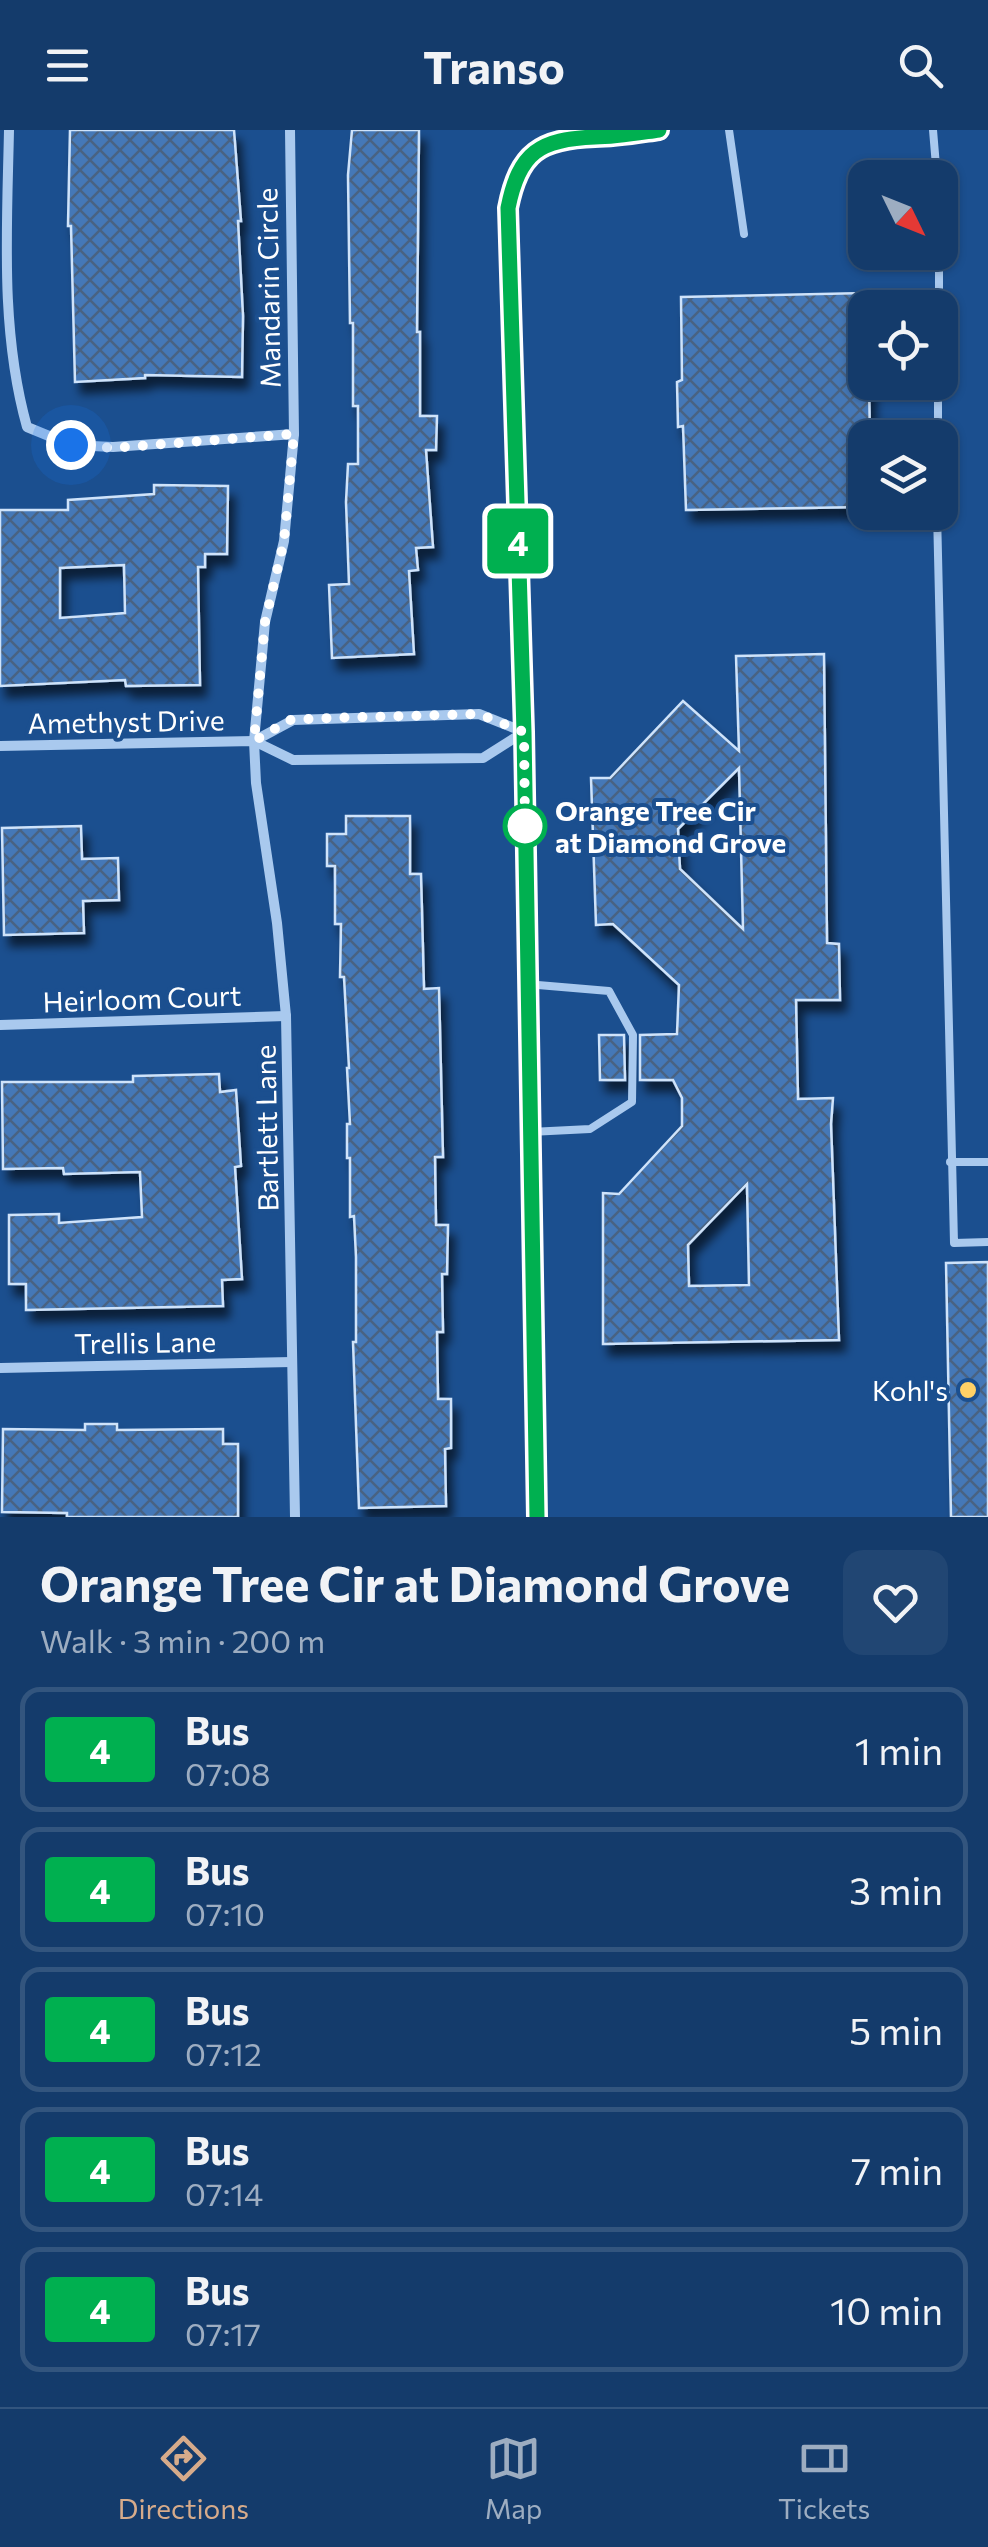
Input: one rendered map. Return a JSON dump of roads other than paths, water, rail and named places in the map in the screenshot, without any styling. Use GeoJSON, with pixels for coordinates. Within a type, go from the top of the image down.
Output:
{"type":"FeatureCollection","features":[{"type":"Feature","properties":{"kind":"street"},"geometry":{"type":"LineString","coordinates":[[9,130],[6,258],[13,377],[27,427],[71,445],[113,448],[294,434]]}},
{"type":"Feature","properties":{"kind":"street","name":"Mandarin Circle"},"geometry":{"type":"LineString","coordinates":[[254,741],[265,622],[284,541],[294,434],[290,130]]}},
{"type":"Feature","properties":{"kind":"street"},"geometry":{"type":"LineString","coordinates":[[538,1517],[524,732],[508,208],[521,166],[553,140],[658,130]]}},
{"type":"Feature","properties":{"kind":"street","name":"Amethyst Drive"},"geometry":{"type":"LineString","coordinates":[[254,741],[290,720],[313,719],[479,714],[524,732]]}},
{"type":"Feature","properties":{"kind":"street","name":"Amethyst Drive"},"geometry":{"type":"LineString","coordinates":[[0,746],[254,741],[293,760],[483,758],[524,732]]}},
{"type":"Feature","properties":{"kind":"street","name":"Bartlett Lane"},"geometry":{"type":"LineString","coordinates":[[254,741],[286,1016],[296,1517]]}},
{"type":"Feature","properties":{"kind":"street","name":"Heirloom Court"},"geometry":{"type":"LineString","coordinates":[[0,1025],[286,1016]]}},
{"type":"Feature","properties":{"kind":"street","name":"Trellis Lane"},"geometry":{"type":"LineString","coordinates":[[0,1368],[292,1362]]}},
{"type":"Feature","properties":{"kind":"lane"},"geometry":{"type":"LineString","coordinates":[[729,130],[744,234]]}},
{"type":"Feature","properties":{"kind":"lane"},"geometry":{"type":"LineString","coordinates":[[933,130],[936,160]]}},
{"type":"Feature","properties":{"kind":"lane"},"geometry":{"type":"LineString","coordinates":[[937,530],[954,1243],[988,1242]]}},
{"type":"Feature","properties":{"kind":"lane"},"geometry":{"type":"LineString","coordinates":[[526,984],[610,991],[633,1035],[632,1102],[590,1129],[530,1132]]}},
{"type":"Feature","properties":{"kind":"lane"},"geometry":{"type":"LineString","coordinates":[[950,1162],[988,1162]]}},
{"type":"Feature","properties":{"kind":"place","name":"Orange Tree Cir at Diamond Grove"},"geometry":{"type":"Point","coordinates":[525,826]}},
{"type":"Feature","properties":{"kind":"place","name":"Kohl's"},"geometry":{"type":"Point","coordinates":[968,1390]}}]}
